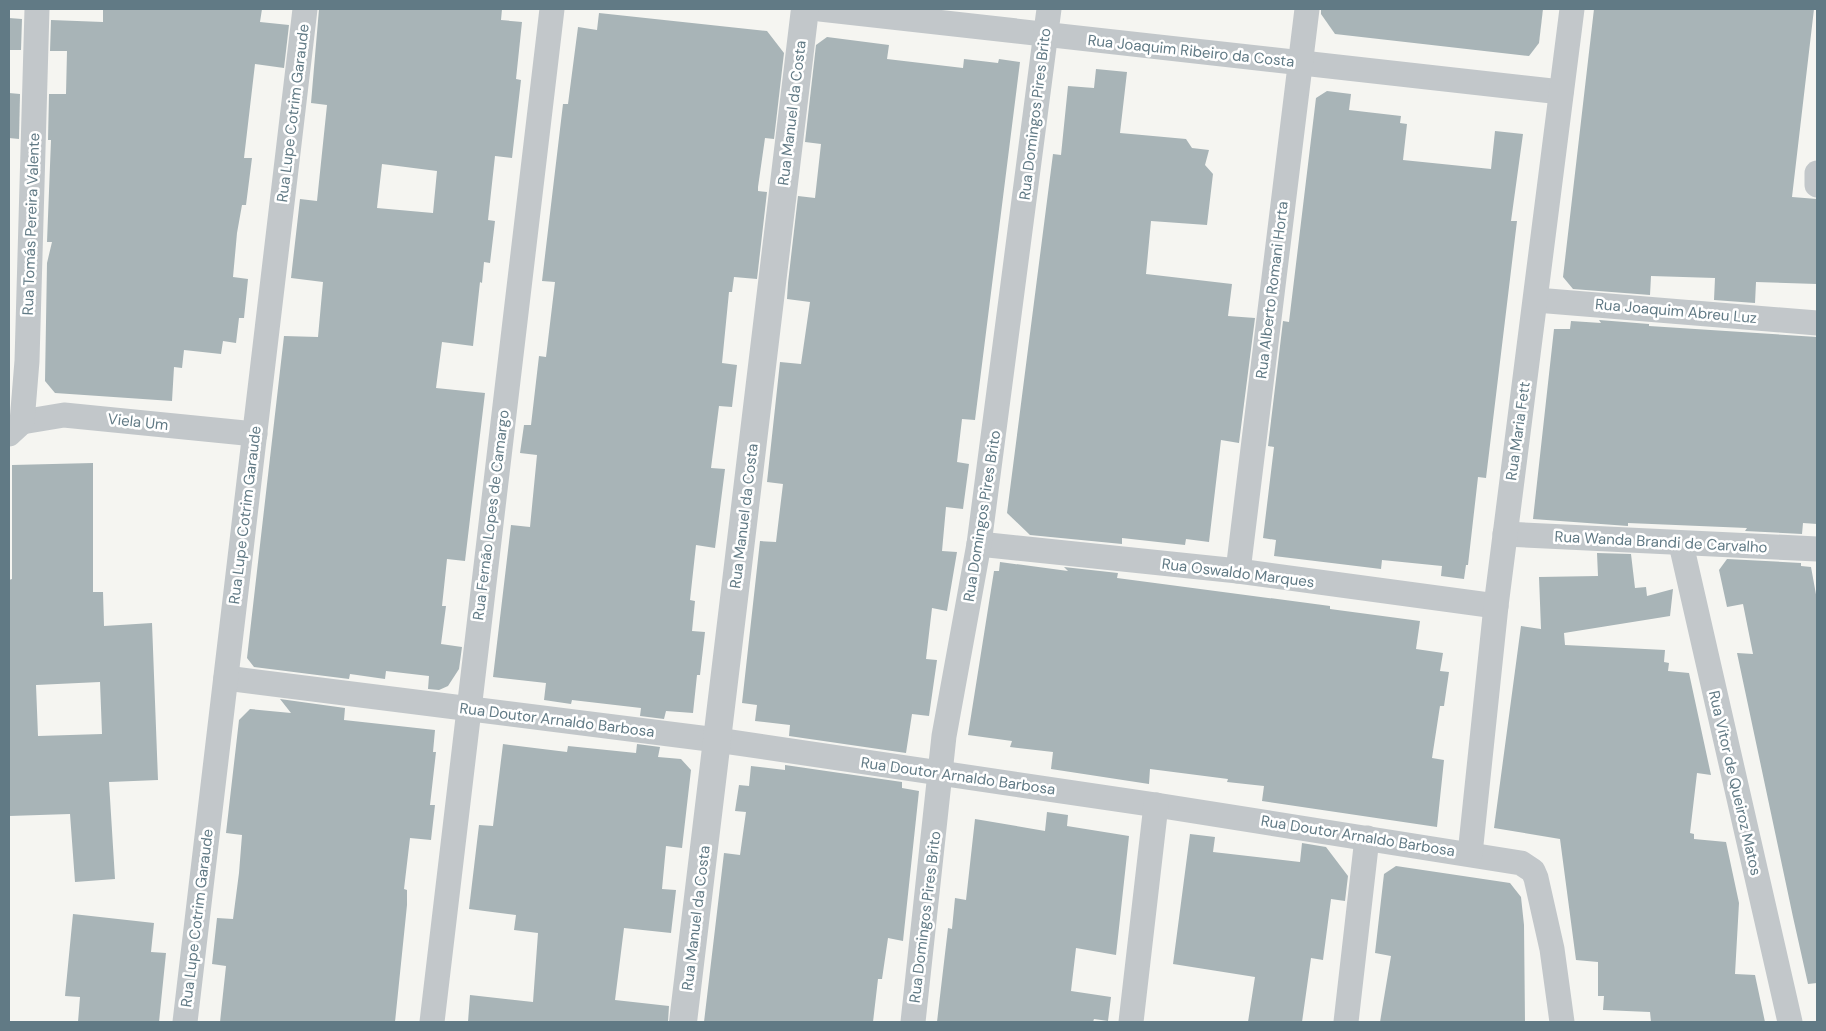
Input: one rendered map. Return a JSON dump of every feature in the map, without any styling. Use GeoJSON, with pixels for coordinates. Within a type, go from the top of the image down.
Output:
{"type":"FeatureCollection","features":[{"type":"Feature","properties":{"kind":"street","name":"Rua Tomás Pereira Valente"},"geometry":{"type":"LineString","coordinates":[[16,428],[27,361],[37,9]]}},
{"type":"Feature","properties":{"kind":"street","name":"Rua Lupe Cotrim Garaude"},"geometry":{"type":"LineString","coordinates":[[185,1022],[305,9]]}},
{"type":"Feature","properties":{"kind":"street","name":"Rua Fernão Lopes de Camargo"},"geometry":{"type":"LineString","coordinates":[[432,1022],[552,9]]}},
{"type":"Feature","properties":{"kind":"street","name":"Rua Manuel da Costa"},"geometry":{"type":"LineString","coordinates":[[683,1022],[805,9]]}},
{"type":"Feature","properties":{"kind":"street","name":"Rua Joaquim Ribeiro da Costa"},"geometry":{"type":"LineString","coordinates":[[820,9],[1561,92]]}},
{"type":"Feature","properties":{"kind":"street","name":"Rua Domingos Pires Brito"},"geometry":{"type":"LineString","coordinates":[[913,1022],[944,736],[979,544],[1049,9]]}},
{"type":"Feature","properties":{"kind":"street","name":"Rua Alberto Romani Horta"},"geometry":{"type":"LineString","coordinates":[[1238,571],[1307,9]]}},
{"type":"Feature","properties":{"kind":"street","name":"Rua Maria Fett"},"geometry":{"type":"LineString","coordinates":[[1470,854],[1504,534],[1536,300],[1572,9]]}},
{"type":"Feature","properties":{"kind":"street","name":"Rua Joaquim Abreu Luz"},"geometry":{"type":"LineString","coordinates":[[1536,300],[1817,323]]}},
{"type":"Feature","properties":{"kind":"street","name":"Viela Um"},"geometry":{"type":"LineString","coordinates":[[16,428],[64,415],[254,434]]}},
{"type":"Feature","properties":{"kind":"street","name":"Rua Wanda Brandi de Carvalho"},"geometry":{"type":"LineString","coordinates":[[1504,534],[1817,550]]}},
{"type":"Feature","properties":{"kind":"street","name":"Rua Oswaldo Marques"},"geometry":{"type":"LineString","coordinates":[[979,544],[1238,571],[1496,606]]}},
{"type":"Feature","properties":{"kind":"street","name":"Rua Vitor de Queiroz Matos"},"geometry":{"type":"LineString","coordinates":[[1681,544],[1790,1022]]}},
{"type":"Feature","properties":{"kind":"street","name":"Rua Doutor Arnaldo Barbosa"},"geometry":{"type":"LineString","coordinates":[[226,678],[717,740],[1156,805],[1521,863],[1533,871],[1552,949],[1562,1022]]}},
{"type":"Feature","properties":{"kind":"street"},"geometry":{"type":"LineString","coordinates":[[1131,1022],[1156,805]]}},
{"type":"Feature","properties":{"kind":"street"},"geometry":{"type":"LineString","coordinates":[[1346,1022],[1367,838]]}},
{"type":"Feature","properties":{"kind":"building"},"geometry":{"type":"Polygon","coordinates":[[[103,9],[262,9],[260,22],[289,25],[284,68],[255,64],[244,158],[252,158],[246,205],[242,205],[237,233],[233,277],[248,279],[244,318],[239,318],[236,343],[223,341],[221,354],[184,350],[182,368],[174,367],[172,401],[55,393],[45,381],[47,263],[52,242],[47,242],[51,140],[48,140],[49,94],[66,94],[67,51],[50,51],[51,20],[103,22],[103,9]]]}},
{"type":"Feature","properties":{"kind":"building"},"geometry":{"type":"Polygon","coordinates":[[[319,9],[502,9],[501,20],[522,22],[516,79],[521,80],[512,158],[495,156],[488,220],[495,221],[490,263],[484,262],[482,283],[480,282],[473,346],[442,342],[436,388],[485,393],[465,561],[447,559],[442,606],[446,606],[441,644],[462,647],[459,669],[448,686],[439,690],[428,689],[429,676],[386,671],[385,679],[350,674],[349,679],[254,667],[247,658],[284,336],[318,337],[323,282],[291,278],[300,199],[317,201],[327,105],[311,103],[319,9]],[[382,164],[377,208],[433,213],[437,171],[382,164]]]}},
{"type":"Feature","properties":{"kind":"building"},"geometry":{"type":"Polygon","coordinates":[[[1321,9],[1543,9],[1539,43],[1529,56],[1335,34],[1321,14],[1321,9]]]}},
{"type":"Feature","properties":{"kind":"building"},"geometry":{"type":"Polygon","coordinates":[[[1594,9],[1814,9],[1792,197],[1817,199],[1817,284],[1756,282],[1755,303],[1714,300],[1715,278],[1651,276],[1650,295],[1573,289],[1563,277],[1594,9]]]}},
{"type":"Feature","properties":{"kind":"building"},"geometry":{"type":"Polygon","coordinates":[[[599,13],[767,31],[784,53],[774,139],[765,138],[758,187],[758,191],[767,192],[757,279],[734,277],[732,292],[729,292],[722,363],[737,365],[732,407],[719,406],[711,468],[725,469],[715,548],[696,545],[690,600],[695,601],[692,631],[705,632],[700,675],[697,675],[693,713],[666,711],[664,719],[640,716],[641,708],[572,700],[571,704],[544,700],[546,683],[493,677],[511,525],[530,527],[537,455],[520,453],[524,425],[531,425],[539,356],[546,357],[555,282],[542,281],[563,104],[568,104],[578,27],[597,30],[599,13]]]}},
{"type":"Feature","properties":{"kind":"building"},"geometry":{"type":"Polygon","coordinates":[[[9,18],[22,19],[21,50],[9,50],[9,18]]]}},
{"type":"Feature","properties":{"kind":"building"},"geometry":{"type":"Polygon","coordinates":[[[827,37],[889,45],[887,59],[963,68],[964,59],[998,63],[999,59],[1020,62],[975,420],[962,419],[957,462],[969,464],[963,509],[946,507],[942,551],[957,552],[947,611],[932,608],[926,659],[937,660],[929,716],[912,714],[906,753],[789,736],[790,725],[755,721],[757,705],[742,703],[760,541],[776,542],[783,484],[767,482],[780,362],[801,364],[810,302],[787,299],[788,283],[798,196],[815,198],[821,144],[805,142],[816,45],[827,37]]]}},
{"type":"Feature","properties":{"kind":"building"},"geometry":{"type":"Polygon","coordinates":[[[1096,69],[1127,72],[1120,133],[1186,139],[1192,148],[1209,150],[1205,165],[1213,174],[1207,225],[1151,221],[1146,274],[1232,284],[1228,316],[1255,318],[1239,443],[1221,440],[1209,542],[1186,539],[1185,545],[1122,538],[1122,544],[1030,535],[1007,513],[1053,154],[1061,155],[1068,86],[1094,88],[1096,69]]]}},
{"type":"Feature","properties":{"kind":"building"},"geometry":{"type":"Polygon","coordinates":[[[1327,91],[1351,94],[1349,110],[1401,116],[1400,123],[1407,124],[1403,160],[1491,169],[1495,131],[1523,134],[1511,221],[1517,221],[1486,478],[1478,477],[1468,565],[1466,565],[1464,579],[1441,576],[1442,566],[1382,560],[1381,569],[1274,556],[1276,540],[1263,538],[1274,447],[1268,446],[1283,321],[1289,322],[1316,98],[1327,91]]]}},
{"type":"Feature","properties":{"kind":"building"},"geometry":{"type":"Polygon","coordinates":[[[9,93],[20,94],[19,139],[9,138],[9,93]]]}},
{"type":"Feature","properties":{"kind":"building"},"geometry":{"type":"Polygon","coordinates":[[[1599,320],[1649,324],[1649,326],[1817,337],[1817,524],[1803,523],[1802,534],[1745,531],[1747,528],[1628,523],[1628,526],[1533,519],[1554,329],[1570,329],[1571,321],[1601,323],[1599,320]]]}},
{"type":"Feature","properties":{"kind":"building"},"geometry":{"type":"Polygon","coordinates":[[[93,463],[93,592],[103,592],[104,626],[152,623],[158,780],[109,782],[115,879],[75,882],[70,814],[9,816],[9,580],[12,579],[12,465],[93,463]],[[100,682],[36,685],[38,736],[102,734],[100,682]]]}},
{"type":"Feature","properties":{"kind":"building"},"geometry":{"type":"Polygon","coordinates":[[[1597,553],[1631,554],[1635,588],[1646,587],[1647,596],[1673,589],[1670,616],[1564,633],[1565,645],[1665,650],[1664,662],[1669,663],[1668,671],[1689,673],[1711,775],[1697,773],[1690,833],[1694,834],[1694,839],[1726,842],[1739,903],[1735,974],[1755,975],[1765,1022],[1651,1022],[1650,1012],[1603,1010],[1604,996],[1598,996],[1598,962],[1576,960],[1560,839],[1494,828],[1521,626],[1541,629],[1539,577],[1598,576],[1597,553]]]}},
{"type":"Feature","properties":{"kind":"building"},"geometry":{"type":"Polygon","coordinates":[[[1727,559],[1801,563],[1801,566],[1811,567],[1817,600],[1817,983],[1808,984],[1737,653],[1753,654],[1743,604],[1727,607],[1719,570],[1727,559]]]}},
{"type":"Feature","properties":{"kind":"building"},"geometry":{"type":"Polygon","coordinates":[[[1000,562],[1068,571],[1064,567],[1118,573],[1117,578],[1330,606],[1330,609],[1420,621],[1416,649],[1443,653],[1440,671],[1449,672],[1444,706],[1440,706],[1432,758],[1444,760],[1437,827],[1262,801],[1264,786],[1227,782],[1228,779],[1150,769],[1149,784],[1051,769],[1053,752],[1010,747],[1012,741],[968,735],[994,571],[999,571],[1000,562]]]}},
{"type":"Feature","properties":{"kind":"building"},"geometry":{"type":"Polygon","coordinates":[[[280,699],[345,708],[344,720],[435,730],[433,752],[436,752],[430,805],[435,805],[431,840],[410,838],[404,889],[407,890],[407,905],[395,1022],[220,1022],[226,966],[212,964],[217,918],[233,919],[239,873],[242,835],[226,833],[239,720],[250,709],[291,713],[280,699]]]}},
{"type":"Feature","properties":{"kind":"building"},"geometry":{"type":"Polygon","coordinates":[[[503,744],[567,752],[568,746],[636,753],[637,744],[660,747],[658,757],[681,759],[691,770],[682,848],[666,846],[662,889],[676,890],[671,933],[624,928],[615,1000],[669,1006],[668,1022],[468,1022],[470,995],[533,1002],[538,933],[514,930],[516,915],[469,909],[479,825],[493,826],[503,744]]]}},
{"type":"Feature","properties":{"kind":"building"},"geometry":{"type":"Polygon","coordinates":[[[785,765],[902,782],[902,788],[919,791],[903,941],[888,938],[882,979],[878,979],[873,1022],[704,1022],[724,853],[740,855],[746,812],[735,811],[739,785],[749,786],[751,766],[785,770],[785,765]]]}},
{"type":"Feature","properties":{"kind":"building"},"geometry":{"type":"Polygon","coordinates":[[[1047,812],[1068,815],[1067,826],[1129,836],[1116,955],[1076,948],[1071,991],[1111,997],[1108,1021],[1094,1019],[1093,1022],[937,1022],[948,928],[952,929],[955,898],[966,900],[975,819],[1045,831],[1047,812]]]}},
{"type":"Feature","properties":{"kind":"building"},"geometry":{"type":"Polygon","coordinates":[[[1190,834],[1215,837],[1213,852],[1300,862],[1302,843],[1326,847],[1348,876],[1345,901],[1331,899],[1323,960],[1311,958],[1302,1022],[1248,1022],[1255,977],[1173,964],[1190,834]]]}},
{"type":"Feature","properties":{"kind":"building"},"geometry":{"type":"Polygon","coordinates":[[[1396,866],[1510,883],[1521,897],[1524,925],[1525,1022],[1380,1022],[1391,956],[1375,953],[1384,874],[1396,866]]]}},
{"type":"Feature","properties":{"kind":"building"},"geometry":{"type":"Polygon","coordinates":[[[73,914],[154,923],[151,952],[166,953],[159,1022],[78,1022],[80,997],[65,996],[73,914]]]}}]}
